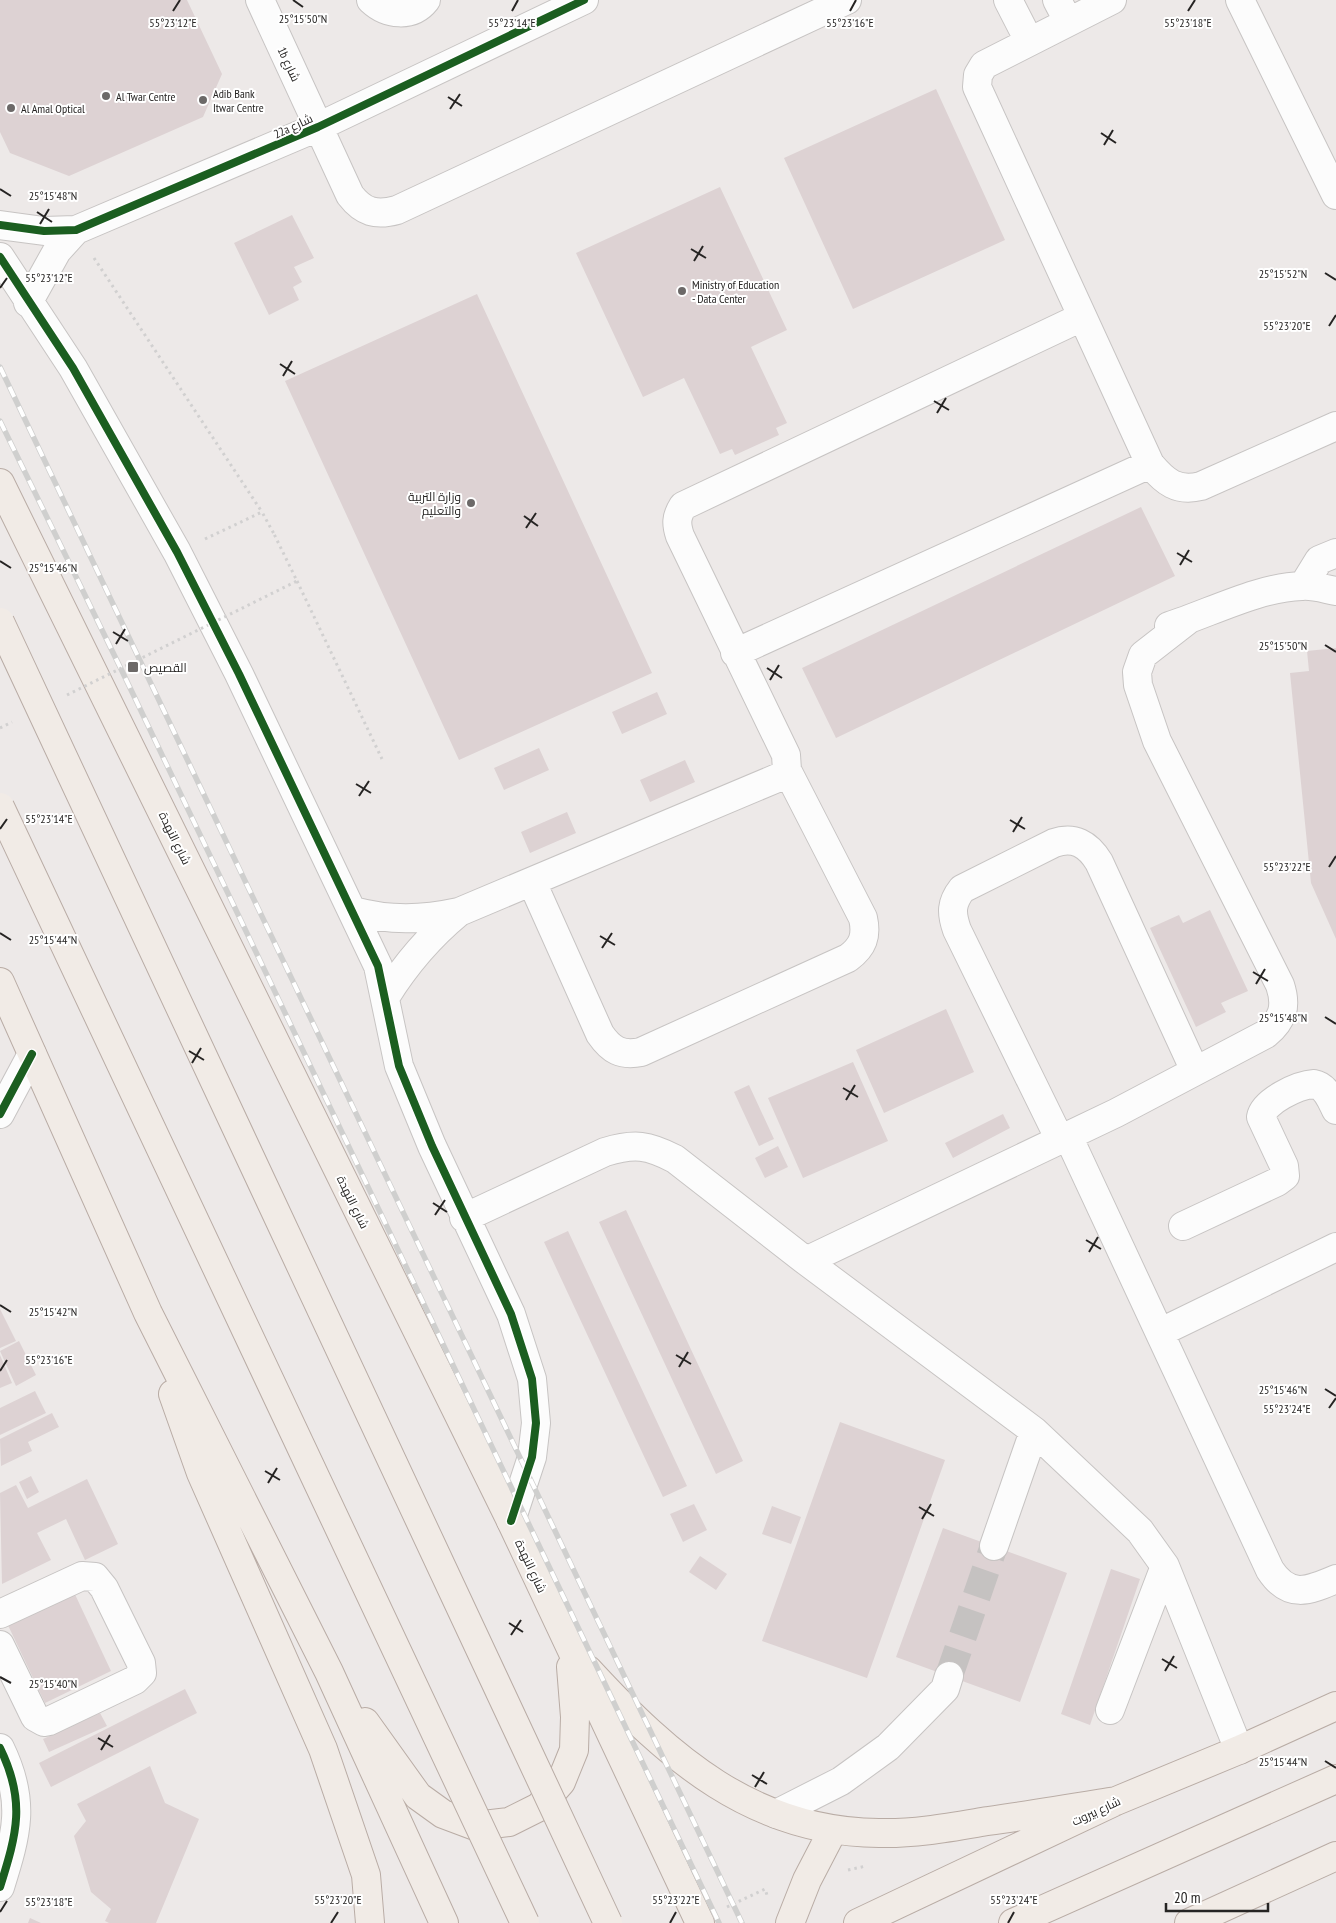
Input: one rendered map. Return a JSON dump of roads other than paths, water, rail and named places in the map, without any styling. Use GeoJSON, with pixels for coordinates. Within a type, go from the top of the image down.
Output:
{"type":"FeatureCollection","features":[{"type":"Feature","properties":{"kind":"main road","name":"شارع النهدة"},"geometry":{"type":"LineString","coordinates":[[0,483],[511,1521],[570,1651],[700,1922]]}},
{"type":"Feature","properties":{"kind":"main road"},"geometry":{"type":"LineString","coordinates":[[0,622],[608,1923]]}},
{"type":"Feature","properties":{"kind":"main road"},"geometry":{"type":"LineString","coordinates":[[0,807],[525,1923]]}},
{"type":"Feature","properties":{"kind":"main road"},"geometry":{"type":"LineString","coordinates":[[0,982],[148,1313],[329,1672],[444,1923]]}},
{"type":"Feature","properties":{"kind":"main road"},"geometry":{"type":"LineString","coordinates":[[148,1313],[180,1416],[201,1473],[323,1750],[366,1875],[370,1923]]}},
{"type":"Feature","properties":{"kind":"main road"},"geometry":{"type":"LineString","coordinates":[[329,1672],[418,1796],[443,1814],[475,1826],[509,1822],[539,1807],[561,1782],[574,1750],[575,1717],[570,1651]]}},
{"type":"Feature","properties":{"kind":"main road"},"geometry":{"type":"LineString","coordinates":[[570,1651],[628,1713],[670,1752],[720,1788],[776,1814],[833,1830],[879,1833],[928,1831],[1116,1801]]}},
{"type":"Feature","properties":{"kind":"main road","name":"شارع بيروت"},"geometry":{"type":"LineString","coordinates":[[858,1923],[1116,1801],[1239,1750],[1336,1706]]}},
{"type":"Feature","properties":{"kind":"main road"},"geometry":{"type":"LineString","coordinates":[[1013,1923],[1336,1779]]}},
{"type":"Feature","properties":{"kind":"main road"},"geometry":{"type":"LineString","coordinates":[[790,1923],[807,1880],[833,1830]]}},
{"type":"Feature","properties":{"kind":"main road"},"geometry":{"type":"LineString","coordinates":[[1190,1923],[1336,1856]]}},
{"type":"Feature","properties":{"kind":"street","name":"1b شارع"},"geometry":{"type":"LineString","coordinates":[[260,0],[350,195],[358,206],[370,212],[383,214],[406,206],[847,0]]}},
{"type":"Feature","properties":{"kind":"street"},"geometry":{"type":"LineString","coordinates":[[371,0],[378,6],[392,12],[408,12],[426,0]]}},
{"type":"Feature","properties":{"kind":"street","name":"22a شارع"},"geometry":{"type":"LineString","coordinates":[[0,225],[44,230],[76,230],[318,127],[584,0]]}},
{"type":"Feature","properties":{"kind":"street"},"geometry":{"type":"LineString","coordinates":[[1008,0],[1028,41]]}},
{"type":"Feature","properties":{"kind":"street"},"geometry":{"type":"LineString","coordinates":[[1112,0],[1063,11],[1028,41],[984,65],[978,75],[977,86],[1150,464],[1162,478],[1174,485],[1189,489],[1336,426]]}},
{"type":"Feature","properties":{"kind":"street"},"geometry":{"type":"LineString","coordinates":[[1240,0],[1336,195]]}},
{"type":"Feature","properties":{"kind":"street","name":"22a شارع"},"geometry":{"type":"LineString","coordinates":[[28,303],[57,251],[76,230]]}},
{"type":"Feature","properties":{"kind":"street"},"geometry":{"type":"LineString","coordinates":[[0,257],[28,303],[73,368],[177,552],[353,911],[378,966],[386,996],[399,1066],[464,1218],[490,1266],[511,1314],[532,1379],[536,1423],[532,1457],[511,1521]]}},
{"type":"Feature","properties":{"kind":"street"},"geometry":{"type":"LineString","coordinates":[[532,882],[600,1034],[607,1044],[617,1052],[629,1054],[650,1048],[848,958],[858,951],[864,941],[866,930],[863,918],[786,770],[786,755],[680,536],[677,526],[677,515],[683,506],[691,500],[1082,317]]}},
{"type":"Feature","properties":{"kind":"street"},"geometry":{"type":"LineString","coordinates":[[735,653],[1150,464]]}},
{"type":"Feature","properties":{"kind":"street"},"geometry":{"type":"LineString","coordinates":[[1303,586],[1319,560],[1336,553]]}},
{"type":"Feature","properties":{"kind":"street"},"geometry":{"type":"LineString","coordinates":[[806,1262],[1064,1138],[1266,1034],[1277,1025],[1283,1012],[1285,999],[1280,985],[1157,741],[1141,722],[1124,690],[1119,674],[1120,662],[1130,644],[1142,636],[1262,593],[1303,586],[1336,591]]}},
{"type":"Feature","properties":{"kind":"street"},"geometry":{"type":"LineString","coordinates":[[353,911],[374,916],[403,919],[431,918],[460,912],[775,779],[786,770]]}},
{"type":"Feature","properties":{"kind":"street"},"geometry":{"type":"LineString","coordinates":[[1195,1071],[1093,852],[1075,840],[1065,839],[962,889],[955,898],[952,909],[954,920],[1161,1332],[1270,1570],[1277,1580],[1287,1588],[1300,1591],[1312,1589],[1336,1579]]}},
{"type":"Feature","properties":{"kind":"street"},"geometry":{"type":"LineString","coordinates":[[386,996],[416,954],[436,931],[460,912]]}},
{"type":"Feature","properties":{"kind":"street"},"geometry":{"type":"LineString","coordinates":[[0,1114],[32,1054]]}},
{"type":"Feature","properties":{"kind":"street"},"geometry":{"type":"LineString","coordinates":[[1183,1226],[1277,1182],[1285,1176],[1284,1166],[1261,1117],[1262,1110],[1268,1103],[1314,1084],[1327,1093],[1336,1110]]}},
{"type":"Feature","properties":{"kind":"street"},"geometry":{"type":"LineString","coordinates":[[464,1218],[606,1152],[623,1147],[641,1146],[659,1151],[675,1160],[806,1262],[1034,1431],[1140,1531],[1165,1566],[1239,1750]]}},
{"type":"Feature","properties":{"kind":"street"},"geometry":{"type":"LineString","coordinates":[[1161,1332],[1336,1247]]}},
{"type":"Feature","properties":{"kind":"street"},"geometry":{"type":"LineString","coordinates":[[994,1546],[1034,1431]]}},
{"type":"Feature","properties":{"kind":"street"},"geometry":{"type":"LineString","coordinates":[[1110,1710],[1165,1566]]}},
{"type":"Feature","properties":{"kind":"street"},"geometry":{"type":"LineString","coordinates":[[0,1614],[82,1576],[95,1577],[104,1588],[143,1668],[142,1673],[135,1680],[49,1722],[35,1717],[8,1684],[0,1645]]}},
{"type":"Feature","properties":{"kind":"street"},"geometry":{"type":"LineString","coordinates":[[776,1814],[841,1781],[888,1747],[945,1689],[949,1676]]}},
{"type":"Feature","properties":{"kind":"street"},"geometry":{"type":"LineString","coordinates":[[0,1748],[14,1781],[17,1813],[14,1837],[0,1888]]}},
{"type":"Feature","properties":{"kind":"tunnel"},"geometry":{"type":"LineString","coordinates":[[949,1676],[994,1546]]}},
{"type":"Feature","properties":{"kind":"railway"},"geometry":{"type":"LineString","coordinates":[[0,367],[742,1923]]}},
{"type":"Feature","properties":{"kind":"railway"},"geometry":{"type":"LineString","coordinates":[[0,421],[122,671],[719,1923]]}},
{"type":"Feature","properties":{"kind":"place","name":"Al Twar Centre"},"geometry":{"type":"Point","coordinates":[106,96]}},
{"type":"Feature","properties":{"kind":"place","name":"Adib Bank Itwar Centre"},"geometry":{"type":"Point","coordinates":[203,100]}},
{"type":"Feature","properties":{"kind":"place","name":"Al Amal Optical"},"geometry":{"type":"Point","coordinates":[11,108]}},
{"type":"Feature","properties":{"kind":"place","name":"Ministry of Education - Data Center"},"geometry":{"type":"Point","coordinates":[682,291]}},
{"type":"Feature","properties":{"kind":"place","name":"وزارة التربية والتعليم"},"geometry":{"type":"Point","coordinates":[471,503]}},
{"type":"Feature","properties":{"kind":"place","name":"القصيص"},"geometry":{"type":"Point","coordinates":[133,667]}}]}
